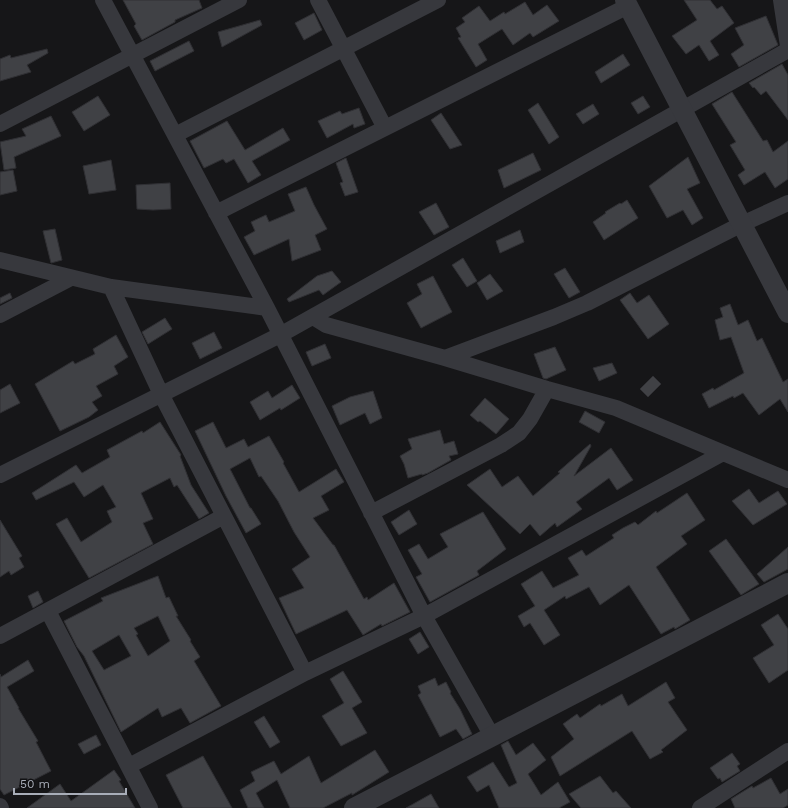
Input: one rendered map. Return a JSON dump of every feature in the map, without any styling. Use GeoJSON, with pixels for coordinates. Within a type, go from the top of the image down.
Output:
{"type":"FeatureCollection","features":[{"type":"Feature","properties":{"kind":"street"},"geometry":{"type":"LineString","coordinates":[[103,0],[267,308],[424,616],[492,736]]}},
{"type":"Feature","properties":{"kind":"street"},"geometry":{"type":"LineString","coordinates":[[0,124],[239,0]]}},
{"type":"Feature","properties":{"kind":"street"},"geometry":{"type":"LineString","coordinates":[[318,0],[342,49],[385,128]]}},
{"type":"Feature","properties":{"kind":"street"},"geometry":{"type":"LineString","coordinates":[[175,135],[438,0]]}},
{"type":"Feature","properties":{"kind":"street"},"geometry":{"type":"LineString","coordinates":[[781,0],[788,46]]}},
{"type":"Feature","properties":{"kind":"street"},"geometry":{"type":"LineString","coordinates":[[216,213],[385,128],[627,3],[788,313]]}},
{"type":"Feature","properties":{"kind":"street"},"geometry":{"type":"LineString","coordinates":[[0,475],[280,335],[788,50]]}},
{"type":"Feature","properties":{"kind":"street"},"geometry":{"type":"LineString","coordinates":[[445,358],[587,303],[742,224],[788,203]]}},
{"type":"Feature","properties":{"kind":"street"},"geometry":{"type":"LineString","coordinates":[[0,260],[111,287],[267,308]]}},
{"type":"Feature","properties":{"kind":"street"},"geometry":{"type":"LineString","coordinates":[[0,315],[71,278]]}},
{"type":"Feature","properties":{"kind":"street"},"geometry":{"type":"LineString","coordinates":[[111,287],[161,394],[305,673]]}},
{"type":"Feature","properties":{"kind":"street"},"geometry":{"type":"LineString","coordinates":[[312,317],[326,325],[445,358],[547,390],[616,408],[788,480]]}},
{"type":"Feature","properties":{"kind":"street"},"geometry":{"type":"LineString","coordinates":[[371,513],[501,445],[519,433],[530,420],[547,390]]}},
{"type":"Feature","properties":{"kind":"street"},"geometry":{"type":"LineString","coordinates":[[129,766],[305,673],[424,616],[723,453]]}},
{"type":"Feature","properties":{"kind":"street"},"geometry":{"type":"LineString","coordinates":[[0,636],[224,516]]}},
{"type":"Feature","properties":{"kind":"street"},"geometry":{"type":"LineString","coordinates":[[354,808],[788,583]]}},
{"type":"Feature","properties":{"kind":"street"},"geometry":{"type":"LineString","coordinates":[[48,611],[150,808]]}},
{"type":"Feature","properties":{"kind":"street"},"geometry":{"type":"LineString","coordinates":[[700,808],[788,751]]}},
{"type":"Feature","properties":{"kind":"building"},"geometry":{"type":"Polygon","coordinates":[[[123,0],[199,0],[202,8],[175,20],[175,22],[142,40],[134,26],[136,24],[123,0]]]}},
{"type":"Feature","properties":{"kind":"building"},"geometry":{"type":"Polygon","coordinates":[[[684,0],[710,0],[717,9],[722,6],[734,23],[710,41],[719,55],[709,61],[699,45],[686,54],[672,36],[697,20],[684,0]]]}},
{"type":"Feature","properties":{"kind":"building"},"geometry":{"type":"Polygon","coordinates":[[[525,2],[533,15],[547,5],[559,21],[533,37],[530,33],[513,45],[502,29],[478,44],[487,60],[476,67],[458,38],[461,37],[456,28],[465,22],[462,18],[479,6],[490,21],[504,12],[505,14],[525,2]]]}},
{"type":"Feature","properties":{"kind":"building"},"geometry":{"type":"Polygon","coordinates":[[[314,13],[322,30],[304,40],[295,23],[314,13]]]}},
{"type":"Feature","properties":{"kind":"building"},"geometry":{"type":"Polygon","coordinates":[[[766,16],[778,45],[739,67],[731,54],[744,45],[735,28],[766,16]]]}},
{"type":"Feature","properties":{"kind":"building"},"geometry":{"type":"Polygon","coordinates":[[[260,20],[262,25],[222,47],[218,32],[260,20]]]}},
{"type":"Feature","properties":{"kind":"building"},"geometry":{"type":"Polygon","coordinates":[[[189,41],[194,51],[155,71],[150,61],[189,41]]]}},
{"type":"Feature","properties":{"kind":"building"},"geometry":{"type":"Polygon","coordinates":[[[47,49],[48,53],[27,65],[31,72],[0,81],[0,59],[10,55],[11,58],[47,49]]]}},
{"type":"Feature","properties":{"kind":"building"},"geometry":{"type":"Polygon","coordinates":[[[623,54],[630,65],[601,83],[595,72],[623,54]]]}},
{"type":"Feature","properties":{"kind":"building"},"geometry":{"type":"Polygon","coordinates":[[[782,64],[788,75],[788,120],[766,91],[761,95],[749,83],[782,64]]]}},
{"type":"Feature","properties":{"kind":"building"},"geometry":{"type":"Polygon","coordinates":[[[732,92],[763,141],[767,140],[773,152],[788,141],[788,179],[775,188],[765,172],[744,185],[738,175],[745,170],[730,145],[736,142],[712,104],[732,92]]]}},
{"type":"Feature","properties":{"kind":"building"},"geometry":{"type":"Polygon","coordinates":[[[98,96],[110,115],[84,131],[72,112],[98,96]]]}},
{"type":"Feature","properties":{"kind":"building"},"geometry":{"type":"Polygon","coordinates":[[[643,96],[650,107],[638,114],[631,103],[643,96]]]}},
{"type":"Feature","properties":{"kind":"building"},"geometry":{"type":"Polygon","coordinates":[[[538,103],[559,137],[549,144],[528,110],[538,103]]]}},
{"type":"Feature","properties":{"kind":"building"},"geometry":{"type":"Polygon","coordinates":[[[593,104],[599,114],[583,124],[576,114],[593,104]]]}},
{"type":"Feature","properties":{"kind":"building"},"geometry":{"type":"Polygon","coordinates":[[[359,108],[365,124],[354,128],[353,124],[327,138],[318,121],[340,111],[342,114],[359,108]]]}},
{"type":"Feature","properties":{"kind":"building"},"geometry":{"type":"Polygon","coordinates":[[[441,113],[462,145],[450,149],[431,120],[441,113]]]}},
{"type":"Feature","properties":{"kind":"building"},"geometry":{"type":"Polygon","coordinates":[[[51,116],[61,136],[14,157],[16,168],[4,170],[0,142],[26,136],[22,129],[51,116]]]}},
{"type":"Feature","properties":{"kind":"building"},"geometry":{"type":"Polygon","coordinates":[[[227,121],[245,150],[283,128],[290,140],[252,161],[261,175],[248,183],[234,159],[226,163],[223,159],[204,168],[190,141],[227,121]]]}},
{"type":"Feature","properties":{"kind":"building"},"geometry":{"type":"Polygon","coordinates":[[[533,153],[541,170],[504,188],[498,170],[533,153]]]}},
{"type":"Feature","properties":{"kind":"building"},"geometry":{"type":"Polygon","coordinates":[[[688,157],[700,183],[687,189],[703,218],[692,225],[683,210],[667,218],[649,186],[688,157]]]}},
{"type":"Feature","properties":{"kind":"building"},"geometry":{"type":"Polygon","coordinates":[[[346,158],[358,192],[345,196],[340,183],[343,182],[336,163],[346,158]]]}},
{"type":"Feature","properties":{"kind":"building"},"geometry":{"type":"Polygon","coordinates":[[[111,160],[116,190],[89,194],[83,166],[111,160]]]}},
{"type":"Feature","properties":{"kind":"building"},"geometry":{"type":"Polygon","coordinates":[[[13,170],[17,191],[0,195],[0,172],[13,170]]]}},
{"type":"Feature","properties":{"kind":"building"},"geometry":{"type":"Polygon","coordinates":[[[170,183],[171,209],[137,209],[136,185],[170,183]]]}},
{"type":"Feature","properties":{"kind":"building"},"geometry":{"type":"Polygon","coordinates":[[[306,187],[327,229],[315,235],[321,250],[292,261],[289,239],[254,255],[244,237],[255,231],[251,222],[266,215],[269,222],[295,211],[288,194],[306,187]]]}},
{"type":"Feature","properties":{"kind":"building"},"geometry":{"type":"Polygon","coordinates":[[[627,200],[638,218],[604,240],[593,222],[606,213],[605,212],[627,200]]]}},
{"type":"Feature","properties":{"kind":"building"},"geometry":{"type":"Polygon","coordinates":[[[436,203],[449,227],[434,235],[419,212],[436,203]]]}},
{"type":"Feature","properties":{"kind":"building"},"geometry":{"type":"Polygon","coordinates":[[[55,229],[62,260],[51,263],[43,231],[55,229]]]}},
{"type":"Feature","properties":{"kind":"building"},"geometry":{"type":"Polygon","coordinates":[[[520,230],[524,242],[500,253],[496,241],[520,230]]]}},
{"type":"Feature","properties":{"kind":"building"},"geometry":{"type":"Polygon","coordinates":[[[463,258],[477,281],[467,287],[452,265],[463,258]]]}},
{"type":"Feature","properties":{"kind":"building"},"geometry":{"type":"Polygon","coordinates":[[[565,268],[580,292],[569,298],[554,274],[565,268]]]}},
{"type":"Feature","properties":{"kind":"building"},"geometry":{"type":"Polygon","coordinates":[[[332,271],[341,282],[323,295],[319,290],[289,302],[287,299],[317,276],[332,271]]]}},
{"type":"Feature","properties":{"kind":"building"},"geometry":{"type":"Polygon","coordinates":[[[490,274],[503,291],[487,300],[477,283],[490,274]]]}},
{"type":"Feature","properties":{"kind":"building"},"geometry":{"type":"Polygon","coordinates":[[[433,276],[452,312],[421,328],[407,303],[422,294],[417,284],[433,276]]]}},
{"type":"Feature","properties":{"kind":"building"},"geometry":{"type":"Polygon","coordinates":[[[10,293],[12,298],[0,304],[0,298],[10,293]]]}},
{"type":"Feature","properties":{"kind":"building"},"geometry":{"type":"Polygon","coordinates":[[[630,293],[637,303],[649,295],[669,324],[648,339],[620,300],[630,293]]]}},
{"type":"Feature","properties":{"kind":"building"},"geometry":{"type":"Polygon","coordinates":[[[730,304],[738,325],[748,320],[757,341],[762,338],[783,382],[788,379],[788,412],[780,399],[759,415],[743,393],[734,398],[733,396],[709,408],[702,394],[713,388],[714,390],[744,373],[731,337],[720,340],[715,320],[723,317],[720,308],[730,304]]]}},
{"type":"Feature","properties":{"kind":"building"},"geometry":{"type":"Polygon","coordinates":[[[165,318],[172,329],[148,344],[142,332],[165,318]]]}},
{"type":"Feature","properties":{"kind":"building"},"geometry":{"type":"Polygon","coordinates":[[[214,332],[222,348],[200,359],[192,343],[214,332]]]}},
{"type":"Feature","properties":{"kind":"building"},"geometry":{"type":"Polygon","coordinates":[[[116,335],[128,357],[114,366],[118,374],[96,386],[102,396],[92,402],[98,410],[89,417],[60,431],[35,384],[73,361],[75,364],[95,354],[93,349],[116,335]]]}},
{"type":"Feature","properties":{"kind":"building"},"geometry":{"type":"Polygon","coordinates":[[[325,344],[331,358],[312,366],[306,352],[325,344]]]}},
{"type":"Feature","properties":{"kind":"building"},"geometry":{"type":"Polygon","coordinates":[[[555,347],[566,370],[546,379],[543,378],[534,354],[555,347]]]}},
{"type":"Feature","properties":{"kind":"building"},"geometry":{"type":"Polygon","coordinates":[[[612,363],[617,373],[599,381],[593,368],[612,363]]]}},
{"type":"Feature","properties":{"kind":"building"},"geometry":{"type":"Polygon","coordinates":[[[653,376],[661,384],[648,397],[640,389],[653,376]]]}},
{"type":"Feature","properties":{"kind":"building"},"geometry":{"type":"Polygon","coordinates":[[[10,384],[20,403],[0,413],[0,390],[10,384]]]}},
{"type":"Feature","properties":{"kind":"building"},"geometry":{"type":"Polygon","coordinates":[[[292,385],[300,398],[281,410],[280,408],[260,420],[250,402],[268,391],[272,398],[292,385]]]}},
{"type":"Feature","properties":{"kind":"building"},"geometry":{"type":"Polygon","coordinates":[[[373,391],[382,418],[370,424],[365,413],[340,425],[332,406],[350,397],[373,391]]]}},
{"type":"Feature","properties":{"kind":"building"},"geometry":{"type":"Polygon","coordinates":[[[485,398],[509,419],[496,434],[470,415],[485,398]]]}},
{"type":"Feature","properties":{"kind":"building"},"geometry":{"type":"Polygon","coordinates":[[[585,411],[605,422],[599,433],[579,422],[585,411]]]}},
{"type":"Feature","properties":{"kind":"building"},"geometry":{"type":"Polygon","coordinates":[[[160,422],[181,455],[180,456],[191,485],[209,513],[199,519],[177,485],[174,487],[170,478],[141,493],[153,519],[143,523],[153,544],[89,578],[56,524],[67,518],[81,542],[112,522],[107,511],[116,507],[103,485],[84,497],[74,482],[36,500],[32,493],[76,465],[82,473],[110,457],[107,450],[142,431],[143,433],[160,422]]]}},
{"type":"Feature","properties":{"kind":"building"},"geometry":{"type":"Polygon","coordinates":[[[213,422],[226,448],[244,439],[248,447],[269,436],[299,492],[336,469],[344,482],[321,496],[329,510],[313,518],[334,545],[364,599],[367,597],[368,600],[394,583],[410,612],[382,626],[381,624],[363,635],[347,610],[296,634],[279,598],[304,588],[292,569],[310,557],[294,532],[278,501],[261,476],[259,477],[250,458],[230,469],[250,508],[261,524],[246,533],[226,496],[195,431],[213,422]]]}},
{"type":"Feature","properties":{"kind":"building"},"geometry":{"type":"Polygon","coordinates":[[[440,430],[444,444],[454,441],[458,454],[449,456],[451,460],[428,473],[408,478],[400,456],[412,449],[408,439],[440,430]]]}},
{"type":"Feature","properties":{"kind":"building"},"geometry":{"type":"Polygon","coordinates":[[[590,444],[591,446],[574,476],[611,448],[633,480],[617,490],[609,478],[576,502],[582,509],[557,527],[555,523],[540,536],[530,524],[520,534],[467,485],[490,469],[502,487],[518,476],[533,496],[560,473],[558,472],[590,444]]]}},
{"type":"Feature","properties":{"kind":"building"},"geometry":{"type":"Polygon","coordinates":[[[749,489],[759,503],[778,491],[787,504],[753,525],[732,501],[749,489]]]}},
{"type":"Feature","properties":{"kind":"building"},"geometry":{"type":"Polygon","coordinates":[[[687,493],[705,520],[681,536],[687,544],[656,567],[690,620],[675,629],[674,627],[661,634],[629,585],[600,605],[589,587],[566,599],[565,596],[544,610],[560,635],[544,645],[530,623],[524,627],[518,616],[535,606],[521,584],[542,571],[553,588],[579,575],[568,558],[582,550],[586,556],[614,538],[612,535],[623,528],[635,522],[638,525],[656,511],[657,513],[687,493]]]}},
{"type":"Feature","properties":{"kind":"building"},"geometry":{"type":"Polygon","coordinates":[[[409,510],[417,524],[399,535],[391,522],[409,510]]]}},
{"type":"Feature","properties":{"kind":"building"},"geometry":{"type":"Polygon","coordinates":[[[483,512],[506,549],[477,571],[479,575],[430,602],[416,577],[422,574],[408,550],[419,544],[428,559],[448,547],[440,534],[483,512]]]}},
{"type":"Feature","properties":{"kind":"building"},"geometry":{"type":"Polygon","coordinates":[[[0,520],[22,556],[19,558],[24,567],[11,575],[9,571],[0,577],[0,520]]]}},
{"type":"Feature","properties":{"kind":"building"},"geometry":{"type":"Polygon","coordinates":[[[726,539],[759,584],[741,595],[709,551],[726,539]]]}},
{"type":"Feature","properties":{"kind":"building"},"geometry":{"type":"Polygon","coordinates":[[[788,547],[788,569],[764,582],[757,574],[788,547]]]}},
{"type":"Feature","properties":{"kind":"building"},"geometry":{"type":"Polygon","coordinates":[[[158,576],[166,598],[169,597],[178,616],[176,616],[200,657],[194,661],[221,706],[190,723],[181,708],[162,717],[158,708],[121,732],[84,656],[77,647],[64,621],[103,601],[101,598],[158,576]],[[158,616],[134,628],[138,634],[136,635],[148,656],[170,641],[158,616]],[[119,635],[92,651],[104,670],[131,656],[119,635]]]}},
{"type":"Feature","properties":{"kind":"building"},"geometry":{"type":"Polygon","coordinates":[[[38,591],[43,602],[33,608],[28,596],[38,591]]]}},
{"type":"Feature","properties":{"kind":"building"},"geometry":{"type":"Polygon","coordinates":[[[778,614],[788,629],[788,670],[769,683],[753,658],[774,645],[761,625],[778,614]]]}},
{"type":"Feature","properties":{"kind":"building"},"geometry":{"type":"Polygon","coordinates":[[[420,632],[429,647],[418,654],[409,639],[420,632]]]}},
{"type":"Feature","properties":{"kind":"building"},"geometry":{"type":"Polygon","coordinates":[[[28,660],[34,671],[7,687],[38,741],[36,742],[51,771],[4,795],[0,789],[0,674],[1,677],[28,660]]]}},
{"type":"Feature","properties":{"kind":"building"},"geometry":{"type":"Polygon","coordinates":[[[343,671],[362,702],[352,708],[367,733],[341,746],[322,716],[344,703],[330,679],[343,671]]]}},
{"type":"Feature","properties":{"kind":"building"},"geometry":{"type":"Polygon","coordinates":[[[435,678],[438,686],[446,682],[451,692],[450,693],[460,709],[472,734],[463,739],[456,729],[440,737],[418,695],[421,693],[418,686],[435,678]]]}},
{"type":"Feature","properties":{"kind":"building"},"geometry":{"type":"Polygon","coordinates":[[[666,682],[675,698],[668,702],[687,730],[661,750],[663,752],[650,759],[632,731],[560,776],[551,757],[574,739],[563,724],[577,714],[580,718],[600,704],[601,706],[622,694],[628,706],[666,682]]]}},
{"type":"Feature","properties":{"kind":"building"},"geometry":{"type":"Polygon","coordinates":[[[264,716],[280,742],[270,748],[254,722],[264,716]]]}},
{"type":"Feature","properties":{"kind":"building"},"geometry":{"type":"Polygon","coordinates":[[[96,735],[101,745],[84,754],[78,744],[96,735]]]}},
{"type":"Feature","properties":{"kind":"building"},"geometry":{"type":"Polygon","coordinates":[[[508,741],[516,755],[533,743],[546,760],[528,774],[541,795],[558,782],[570,802],[559,808],[499,808],[489,785],[477,792],[467,777],[493,762],[509,787],[517,783],[501,745],[508,741]]]}},
{"type":"Feature","properties":{"kind":"building"},"geometry":{"type":"Polygon","coordinates":[[[375,750],[389,772],[352,795],[352,793],[323,808],[290,808],[277,780],[256,793],[264,808],[248,808],[240,790],[255,781],[251,772],[274,761],[281,774],[309,756],[321,783],[375,750]]]}},
{"type":"Feature","properties":{"kind":"building"},"geometry":{"type":"Polygon","coordinates":[[[732,753],[740,764],[737,766],[740,771],[722,782],[710,768],[732,753]]]}},
{"type":"Feature","properties":{"kind":"building"},"geometry":{"type":"Polygon","coordinates":[[[203,756],[232,808],[183,808],[166,775],[203,756]]]}},
{"type":"Feature","properties":{"kind":"building"},"geometry":{"type":"Polygon","coordinates":[[[114,770],[121,780],[119,781],[135,808],[27,808],[60,784],[71,801],[114,770]]]}},
{"type":"Feature","properties":{"kind":"building"},"geometry":{"type":"Polygon","coordinates":[[[600,776],[613,793],[616,791],[631,808],[581,808],[569,794],[600,776]]]}},
{"type":"Feature","properties":{"kind":"building"},"geometry":{"type":"Polygon","coordinates":[[[771,778],[780,794],[788,789],[788,805],[783,808],[735,808],[731,799],[752,786],[753,788],[771,778]]]}},
{"type":"Feature","properties":{"kind":"building"},"geometry":{"type":"Polygon","coordinates":[[[431,794],[439,808],[406,808],[431,794]]]}}]}
